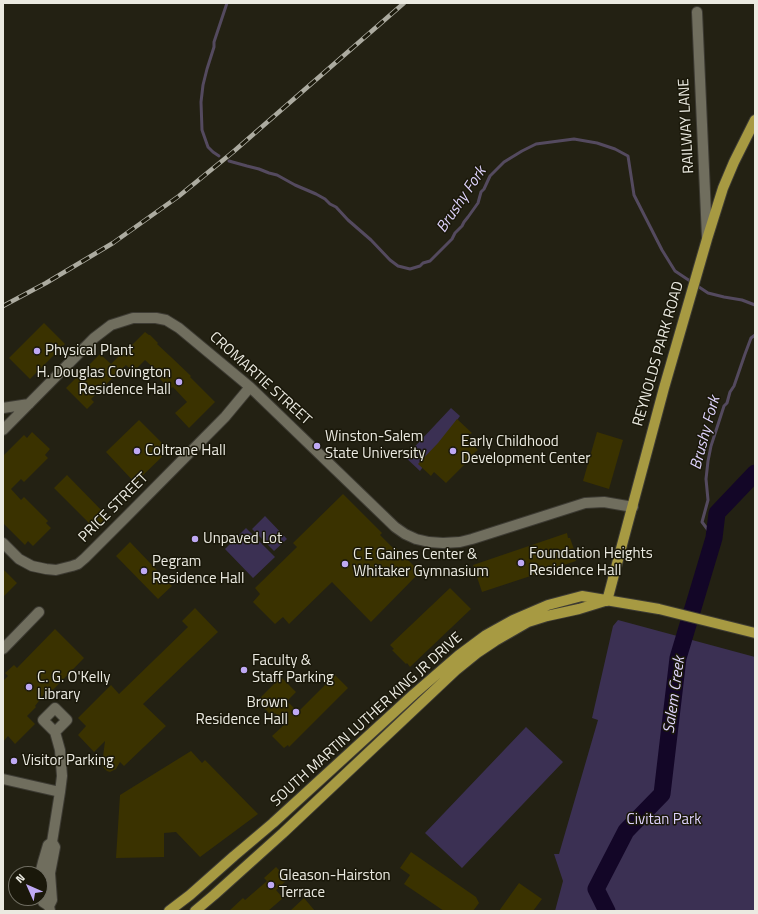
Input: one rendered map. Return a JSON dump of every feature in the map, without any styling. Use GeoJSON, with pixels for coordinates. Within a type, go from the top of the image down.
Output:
{"type":"FeatureCollection","features":[{"type":"Feature","properties":{"kind":"main road","name":"REYNOLDS PARK ROAD"},"geometry":{"type":"LineString","coordinates":[[607,601],[664,388],[707,239],[734,162],[755,120]]}},
{"type":"Feature","properties":{"kind":"main road","name":"SOUTH MARTIN LUTHER KING JR DRIVE"},"geometry":{"type":"LineString","coordinates":[[169,911],[190,895],[273,823],[414,694],[459,655],[486,635],[513,620],[548,605],[582,596],[659,609],[755,632]]}},
{"type":"Feature","properties":{"kind":"main road","name":"SOUTH MARTIN LUTHER KING JR DRIVE"},"geometry":{"type":"LineString","coordinates":[[195,911],[283,833],[456,670],[477,653],[494,641],[528,622],[607,601]]}},
{"type":"Feature","properties":{"kind":"street","name":"RAILWAY LANE"},"geometry":{"type":"LineString","coordinates":[[697,12],[707,239]]}},
{"type":"Feature","properties":{"kind":"street","name":"CROMARTIE STREET"},"geometry":{"type":"LineString","coordinates":[[3,430],[94,338],[111,325],[133,318],[156,318],[166,320],[179,328],[250,387],[395,528],[416,539],[443,543],[460,542],[585,503],[604,502],[633,507]]}},
{"type":"Feature","properties":{"kind":"street","name":"PRICE STREET"},"geometry":{"type":"LineString","coordinates":[[3,543],[19,559],[32,566],[56,570],[78,564],[229,412],[250,387]]}},
{"type":"Feature","properties":{"kind":"street"},"geometry":{"type":"LineString","coordinates":[[3,408],[29,404]]}},
{"type":"Feature","properties":{"kind":"street"},"geometry":{"type":"LineString","coordinates":[[3,649],[39,612]]}},
{"type":"Feature","properties":{"kind":"street"},"geometry":{"type":"LineString","coordinates":[[49,909],[43,902],[40,874],[47,862],[48,845],[52,842],[62,776],[60,750],[55,732]]}},
{"type":"Feature","properties":{"kind":"street"},"geometry":{"type":"LineString","coordinates":[[3,779],[60,792]]}},
{"type":"Feature","properties":{"kind":"green space"},"geometry":{"type":"Polygon","coordinates":[[[451,408],[460,416],[420,471],[405,457],[451,408]]]}},
{"type":"Feature","properties":{"kind":"green space"},"geometry":{"type":"Polygon","coordinates":[[[265,516],[287,539],[274,551],[252,529],[265,516]]]}},
{"type":"Feature","properties":{"kind":"green space"},"geometry":{"type":"Polygon","coordinates":[[[246,528],[275,557],[253,578],[225,549],[246,528]]]}},
{"type":"Feature","properties":{"kind":"green space","name":"Civitan Park"},"geometry":{"type":"Polygon","coordinates":[[[618,620],[755,657],[755,911],[555,911],[563,881],[554,854],[559,854],[598,720],[592,718],[613,626],[618,620]]]}},
{"type":"Feature","properties":{"kind":"green space"},"geometry":{"type":"Polygon","coordinates":[[[526,727],[563,762],[462,868],[425,833],[526,727]]]}},
{"type":"Feature","properties":{"kind":"building","name":"Physical Plant"},"geometry":{"type":"Polygon","coordinates":[[[44,323],[65,344],[30,379],[9,358],[44,323]]]}},
{"type":"Feature","properties":{"kind":"building","name":"H. Douglas Covington Residence Hall"},"geometry":{"type":"Polygon","coordinates":[[[145,332],[150,335],[158,343],[157,344],[191,376],[190,377],[215,402],[189,428],[175,413],[187,402],[173,387],[170,389],[158,377],[160,374],[145,360],[133,372],[126,365],[91,399],[94,402],[87,409],[66,388],[100,354],[111,364],[145,332]]]}},
{"type":"Feature","properties":{"kind":"building","name":"Early Childhood Development Center"},"geometry":{"type":"Polygon","coordinates":[[[457,419],[472,433],[469,435],[470,437],[468,440],[478,450],[446,483],[434,472],[431,476],[418,464],[438,443],[457,419]]]}},
{"type":"Feature","properties":{"kind":"building","name":"Coltrane Hall"},"geometry":{"type":"Polygon","coordinates":[[[139,420],[169,450],[135,483],[106,452],[139,420]]]}},
{"type":"Feature","properties":{"kind":"building"},"geometry":{"type":"Polygon","coordinates":[[[32,432],[50,449],[45,455],[48,458],[24,482],[21,479],[11,489],[21,500],[24,497],[48,521],[46,523],[51,528],[33,546],[28,541],[25,545],[3,523],[3,456],[24,435],[27,438],[32,432]]]}},
{"type":"Feature","properties":{"kind":"building"},"geometry":{"type":"Polygon","coordinates":[[[597,432],[623,440],[609,489],[583,481],[597,432]]]}},
{"type":"Feature","properties":{"kind":"building"},"geometry":{"type":"Polygon","coordinates":[[[67,475],[105,514],[102,517],[104,520],[97,527],[94,524],[92,526],[54,488],[67,475]]]}},
{"type":"Feature","properties":{"kind":"building","name":"C E Gaines Center & Whitaker Gymnasium"},"geometry":{"type":"Polygon","coordinates":[[[343,494],[382,533],[380,535],[392,547],[395,547],[420,572],[371,622],[332,582],[289,624],[283,617],[275,624],[253,602],[260,594],[255,588],[297,547],[293,543],[343,494]]]}},
{"type":"Feature","properties":{"kind":"building","name":"Foundation Heights Residence Hall"},"geometry":{"type":"Polygon","coordinates":[[[567,533],[576,555],[574,556],[576,561],[482,592],[473,565],[567,533]]]}},
{"type":"Feature","properties":{"kind":"building","name":"Pegram Residence Hall"},"geometry":{"type":"Polygon","coordinates":[[[130,542],[172,586],[158,599],[116,556],[130,542]]]}},
{"type":"Feature","properties":{"kind":"building"},"geometry":{"type":"Polygon","coordinates":[[[3,569],[17,583],[3,597],[3,569]]]}},
{"type":"Feature","properties":{"kind":"building"},"geometry":{"type":"Polygon","coordinates":[[[450,588],[471,609],[410,667],[392,650],[394,649],[390,645],[450,588]]]}},
{"type":"Feature","properties":{"kind":"building"},"geometry":{"type":"Polygon","coordinates":[[[195,608],[218,632],[143,704],[166,726],[124,766],[120,762],[116,769],[110,772],[107,771],[102,765],[105,741],[94,752],[78,735],[86,726],[78,718],[111,685],[119,694],[188,627],[182,621],[195,608]]]}},
{"type":"Feature","properties":{"kind":"building","name":"C. G. O'Kelly Library"},"geometry":{"type":"Polygon","coordinates":[[[55,629],[84,658],[48,695],[45,693],[35,706],[36,707],[27,716],[35,724],[15,744],[8,736],[3,742],[3,681],[8,676],[5,673],[14,665],[17,668],[55,629]]]}},
{"type":"Feature","properties":{"kind":"building","name":"Brown Residence Hall"},"geometry":{"type":"Polygon","coordinates":[[[335,675],[348,688],[289,747],[288,745],[284,748],[272,736],[285,724],[275,713],[272,716],[257,701],[281,677],[296,692],[287,701],[298,712],[335,675]]]}},
{"type":"Feature","properties":{"kind":"building"},"geometry":{"type":"Polygon","coordinates":[[[191,751],[202,763],[205,760],[258,814],[200,857],[176,832],[164,833],[164,857],[116,858],[120,795],[191,751]]]}},
{"type":"Feature","properties":{"kind":"building"},"geometry":{"type":"Polygon","coordinates":[[[411,852],[476,897],[479,903],[473,911],[444,911],[404,884],[410,875],[400,868],[411,852]]]}},
{"type":"Feature","properties":{"kind":"building","name":"Gleason-Hairston Terrace"},"geometry":{"type":"Polygon","coordinates":[[[276,867],[288,879],[276,890],[283,898],[268,911],[229,911],[243,898],[245,900],[267,881],[264,878],[276,867]]]}},
{"type":"Feature","properties":{"kind":"building"},"geometry":{"type":"Polygon","coordinates":[[[519,883],[542,899],[533,911],[499,911],[519,883]]]}},
{"type":"Feature","properties":{"kind":"building"},"geometry":{"type":"Polygon","coordinates":[[[304,898],[315,911],[290,911],[304,898]]]}},
{"type":"Feature","properties":{"kind":"waterway","name":"Brushy Fork"},"geometry":{"type":"LineString","coordinates":[[219,156],[208,147],[202,130],[201,102],[203,85],[214,47],[214,42],[227,3]]}},
{"type":"Feature","properties":{"kind":"waterway","name":"Brushy Fork"},"geometry":{"type":"LineString","coordinates":[[229,161],[277,175],[325,199],[336,207],[390,260],[398,266],[410,269],[430,261],[452,239],[478,203],[481,192],[490,176],[504,162],[536,144],[574,139],[597,143],[615,149],[628,156],[634,195],[662,250],[675,271],[708,293],[742,300],[755,305]]}},
{"type":"Feature","properties":{"kind":"waterway","name":"Brushy Fork"},"geometry":{"type":"LineString","coordinates":[[714,538],[702,522],[708,500],[706,479],[711,446],[724,406],[727,403],[730,392],[734,386],[751,338],[755,335]]}},
{"type":"Feature","properties":{"kind":"waterway","name":"Salem Creek"},"geometry":{"type":"LineString","coordinates":[[607,911],[596,889],[626,831],[662,794],[678,658],[714,538],[717,513],[755,473]]}},
{"type":"Feature","properties":{"kind":"railway"},"geometry":{"type":"LineString","coordinates":[[3,306],[46,283],[113,243],[179,196],[233,152],[404,3]]}},
{"type":"Feature","properties":{"kind":"place","name":"Physical Plant"},"geometry":{"type":"Point","coordinates":[37,351]}},
{"type":"Feature","properties":{"kind":"place","name":"H. Douglas Covington Residence Hall"},"geometry":{"type":"Point","coordinates":[179,382]}},
{"type":"Feature","properties":{"kind":"place","name":"Winston-Salem State University"},"geometry":{"type":"Point","coordinates":[317,446]}},
{"type":"Feature","properties":{"kind":"place","name":"Coltrane Hall"},"geometry":{"type":"Point","coordinates":[137,451]}},
{"type":"Feature","properties":{"kind":"place","name":"Early Childhood Development Center"},"geometry":{"type":"Point","coordinates":[453,451]}},
{"type":"Feature","properties":{"kind":"place","name":"Unpaved Lot"},"geometry":{"type":"Point","coordinates":[195,539]}},
{"type":"Feature","properties":{"kind":"place","name":"Foundation Heights Residence Hall"},"geometry":{"type":"Point","coordinates":[521,563]}},
{"type":"Feature","properties":{"kind":"place","name":"C E Gaines Center & Whitaker Gymnasium"},"geometry":{"type":"Point","coordinates":[345,564]}},
{"type":"Feature","properties":{"kind":"place","name":"Pegram Residence Hall"},"geometry":{"type":"Point","coordinates":[144,571]}},
{"type":"Feature","properties":{"kind":"place","name":"Faculty & Staff Parking"},"geometry":{"type":"Point","coordinates":[244,670]}},
{"type":"Feature","properties":{"kind":"place","name":"C. G. O'Kelly Library"},"geometry":{"type":"Point","coordinates":[29,687]}},
{"type":"Feature","properties":{"kind":"place","name":"Brown Residence Hall"},"geometry":{"type":"Point","coordinates":[296,712]}},
{"type":"Feature","properties":{"kind":"place","name":"Visitor Parking"},"geometry":{"type":"Point","coordinates":[14,761]}},
{"type":"Feature","properties":{"kind":"place","name":"Gleason-Hairston Terrace"},"geometry":{"type":"Point","coordinates":[271,885]}}]}
